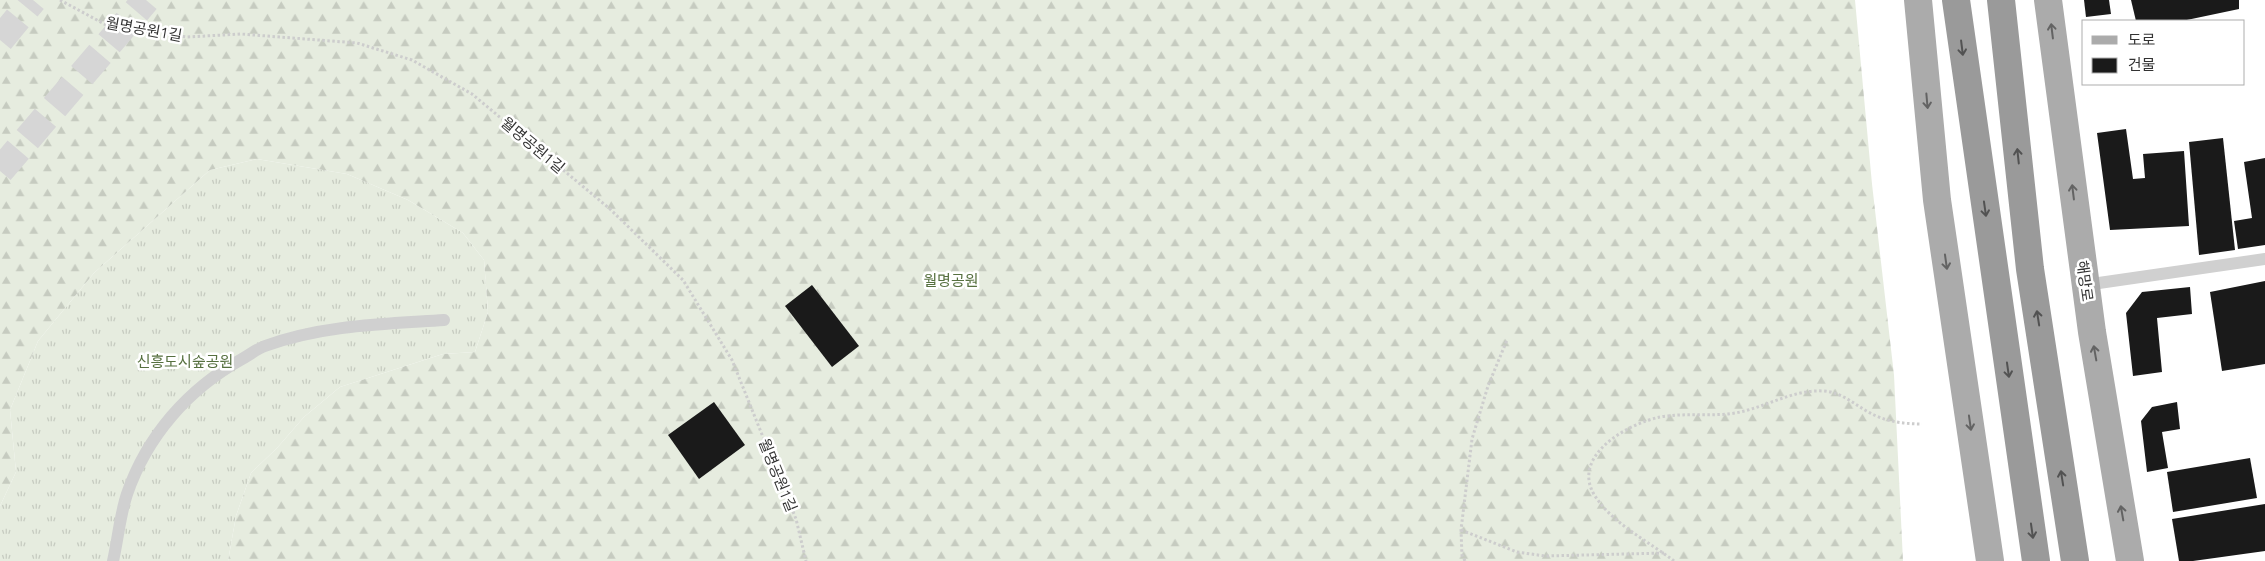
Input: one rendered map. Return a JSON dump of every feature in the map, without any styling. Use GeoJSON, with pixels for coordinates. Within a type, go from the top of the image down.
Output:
{"type":"FeatureCollection","features":[{"type":"Feature","properties":{"kind":"highway"},"geometry":{"type":"LineString","coordinates":[[1956,0],[2036,561]]}},
{"type":"Feature","properties":{"kind":"highway"},"geometry":{"type":"LineString","coordinates":[[2001,0],[2030,269],[2075,561]]}},
{"type":"Feature","properties":{"kind":"main road"},"geometry":{"type":"LineString","coordinates":[[1918,0],[1937,200],[1990,561]]}},
{"type":"Feature","properties":{"kind":"main road","name":"해망로"},"geometry":{"type":"LineString","coordinates":[[2048,0],[2085,285],[2130,561]]}},
{"type":"Feature","properties":{"kind":"lane"},"geometry":{"type":"LineString","coordinates":[[2085,285],[2265,259]]}},
{"type":"Feature","properties":{"kind":"lane"},"geometry":{"type":"LineString","coordinates":[[113,561],[127,495],[152,440],[184,401],[222,370],[264,346],[311,333],[362,325],[444,320]]}},
{"type":"Feature","properties":{"kind":"path","name":"월명공원1길"},"geometry":{"type":"LineString","coordinates":[[60,0],[108,26],[187,37],[241,34],[357,43],[412,60],[472,94],[610,209],[683,280],[732,360],[796,519],[806,561]]}},
{"type":"Feature","properties":{"kind":"path"},"geometry":{"type":"LineString","coordinates":[[1464,561],[1461,530],[1472,439],[1488,386],[1507,340]]}},
{"type":"Feature","properties":{"kind":"path"},"geometry":{"type":"LineString","coordinates":[[1674,561],[1629,528],[1606,508],[1596,497],[1588,481],[1589,467],[1596,454],[1631,427],[1644,421],[1681,414],[1730,414],[1808,392],[1823,391],[1838,394],[1885,420],[1903,424],[1922,424]]}},
{"type":"Feature","properties":{"kind":"path"},"geometry":{"type":"LineString","coordinates":[[1461,530],[1517,552],[1545,556],[1664,553]]}},
{"type":"Feature","properties":{"kind":"green space","name":"월명공원"},"geometry":{"type":"Polygon","coordinates":[[[0,0],[1855,0],[1872,184],[1894,375],[1903,561],[228,561],[236,516],[251,473],[277,448],[304,417],[340,387],[443,354],[475,352],[488,312],[484,260],[463,233],[408,200],[347,174],[257,159],[210,170],[94,273],[38,341],[10,410],[16,472],[0,506],[0,0]]]}},
{"type":"Feature","properties":{"kind":"green space","name":"신흥도시숲공원"},"geometry":{"type":"Polygon","coordinates":[[[257,159],[347,174],[408,200],[463,233],[484,260],[488,312],[475,352],[443,354],[340,387],[304,417],[277,448],[251,473],[236,516],[228,561],[0,561],[0,506],[16,472],[10,410],[38,341],[94,273],[210,170],[257,159]]]}},
{"type":"Feature","properties":{"kind":"building"},"geometry":{"type":"Polygon","coordinates":[[[2084,0],[2109,0],[2111,14],[2086,17],[2084,0]]]}},
{"type":"Feature","properties":{"kind":"building"},"geometry":{"type":"Polygon","coordinates":[[[2131,0],[2239,0],[2239,9],[2187,20],[2136,20],[2131,0]]]}},
{"type":"Feature","properties":{"kind":"building"},"geometry":{"type":"Polygon","coordinates":[[[2126,129],[2133,179],[2145,178],[2143,154],[2184,151],[2189,226],[2110,230],[2097,133],[2126,129]]]}},
{"type":"Feature","properties":{"kind":"building"},"geometry":{"type":"Polygon","coordinates":[[[2223,138],[2235,250],[2199,255],[2189,142],[2223,138]]]}},
{"type":"Feature","properties":{"kind":"building"},"geometry":{"type":"Polygon","coordinates":[[[2265,158],[2265,245],[2238,249],[2234,221],[2252,218],[2244,162],[2265,158]]]}},
{"type":"Feature","properties":{"kind":"building"},"geometry":{"type":"Polygon","coordinates":[[[2265,281],[2265,364],[2222,371],[2210,292],[2265,281]]]}},
{"type":"Feature","properties":{"kind":"building"},"geometry":{"type":"Polygon","coordinates":[[[812,285],[859,346],[832,367],[785,306],[812,285]]]}},
{"type":"Feature","properties":{"kind":"building"},"geometry":{"type":"Polygon","coordinates":[[[2190,287],[2192,314],[2157,318],[2162,372],[2133,376],[2126,313],[2142,292],[2190,287]]]}},
{"type":"Feature","properties":{"kind":"building"},"geometry":{"type":"Polygon","coordinates":[[[714,402],[745,445],[699,479],[668,435],[714,402]]]}},
{"type":"Feature","properties":{"kind":"building"},"geometry":{"type":"Polygon","coordinates":[[[2177,402],[2180,429],[2162,432],[2168,468],[2147,472],[2141,421],[2152,407],[2177,402]]]}},
{"type":"Feature","properties":{"kind":"building"},"geometry":{"type":"Polygon","coordinates":[[[2250,458],[2257,498],[2173,512],[2167,472],[2250,458]]]}},
{"type":"Feature","properties":{"kind":"building"},"geometry":{"type":"Polygon","coordinates":[[[2265,504],[2265,551],[2193,561],[2179,561],[2172,519],[2265,504]]]}},
{"type":"Feature","properties":{"kind":"tunnel"},"geometry":{"type":"LineString","coordinates":[[0,40],[33,0]]}},
{"type":"Feature","properties":{"kind":"tunnel"},"geometry":{"type":"LineString","coordinates":[[0,171],[146,0]]}}]}
